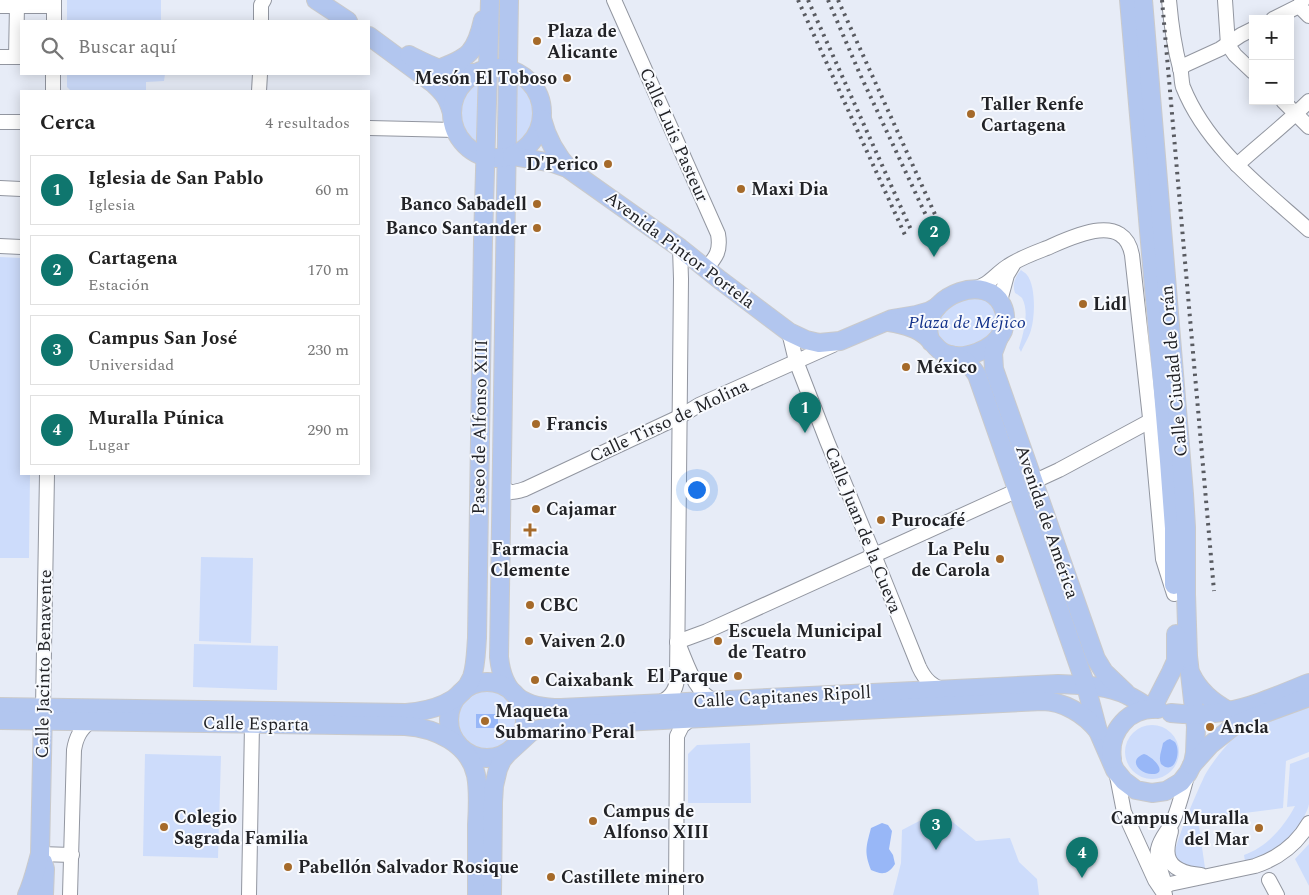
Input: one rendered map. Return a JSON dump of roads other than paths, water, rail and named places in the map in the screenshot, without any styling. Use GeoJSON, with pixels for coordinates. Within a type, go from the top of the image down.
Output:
{"type":"FeatureCollection","features":[{"type":"Feature","properties":{"kind":"main road"},"geometry":{"type":"LineString","coordinates":[[316,0],[346,20]]}},
{"type":"Feature","properties":{"kind":"main road"},"geometry":{"type":"LineString","coordinates":[[438,69],[462,58],[475,46],[479,38],[488,0]]}},
{"type":"Feature","properties":{"kind":"main road"},"geometry":{"type":"LineString","coordinates":[[486,158],[481,71],[488,0]]}},
{"type":"Feature","properties":{"kind":"main road"},"geometry":{"type":"LineString","coordinates":[[509,0],[509,157]]}},
{"type":"Feature","properties":{"kind":"main road"},"geometry":{"type":"LineString","coordinates":[[1130,0],[1144,131]]}},
{"type":"Feature","properties":{"kind":"main road","name":"Calle Ciudad de Orán"},"geometry":{"type":"LineString","coordinates":[[1143,0],[1151,93],[1144,131],[1174,528],[1174,594],[1182,650]]}},
{"type":"Feature","properties":{"kind":"main road"},"geometry":{"type":"LineString","coordinates":[[370,36],[429,66],[447,72],[460,74],[501,67],[526,77],[535,87],[542,106],[542,119],[538,133],[530,144],[519,153],[509,157],[486,158],[474,152],[466,146],[454,122],[448,101],[443,92],[370,36]]}},
{"type":"Feature","properties":{"kind":"main road"},"geometry":{"type":"LineString","coordinates":[[454,122],[452,106],[458,91],[468,78],[481,71]]}},
{"type":"Feature","properties":{"kind":"main road","name":"Avenida Pintor Portela"},"geometry":{"type":"LineString","coordinates":[[542,119],[551,145],[562,162],[570,170],[680,248],[789,332]]}},
{"type":"Feature","properties":{"kind":"main road","name":"Calle Ciudad de Orán"},"geometry":{"type":"LineString","coordinates":[[1144,131],[1157,163],[1184,494],[1186,594],[1182,650]]}},
{"type":"Feature","properties":{"kind":"main road","name":"Avenida Pintor Portela"},"geometry":{"type":"LineString","coordinates":[[509,157],[553,163],[570,170]]}},
{"type":"Feature","properties":{"kind":"main road","name":"Paseo de Alfonso XIII"},"geometry":{"type":"LineString","coordinates":[[509,157],[499,657],[502,676],[511,691]]}},
{"type":"Feature","properties":{"kind":"main road","name":"Paseo de Alfonso XIII"},"geometry":{"type":"LineString","coordinates":[[461,693],[467,686],[473,672],[476,646],[486,158]]}},
{"type":"Feature","properties":{"kind":"main road"},"geometry":{"type":"LineString","coordinates":[[884,322],[897,323],[921,332],[936,348],[944,353],[966,355],[987,348],[999,337],[1006,317],[1000,301],[987,291],[974,289],[949,296],[937,307],[931,316],[928,334],[931,342]]}},
{"type":"Feature","properties":{"kind":"main road","name":"Calle Tirso de Molina"},"geometry":{"type":"LineString","coordinates":[[789,332],[806,340],[819,343],[840,341],[898,317],[922,313],[937,307]]}},
{"type":"Feature","properties":{"kind":"main road","name":"Avenida de América"},"geometry":{"type":"LineString","coordinates":[[999,337],[993,353],[994,370],[1096,659],[1104,672],[1128,695]]}},
{"type":"Feature","properties":{"kind":"main road","name":"Avenida de América"},"geometry":{"type":"LineString","coordinates":[[951,355],[967,362],[977,375],[1086,686],[1098,731]]}},
{"type":"Feature","properties":{"kind":"main road"},"geometry":{"type":"LineString","coordinates":[[1052,684],[1069,665],[1072,655],[1071,642]]}},
{"type":"Feature","properties":{"kind":"main road"},"geometry":{"type":"LineString","coordinates":[[1182,650],[1194,680],[1203,692],[1234,717]]}},
{"type":"Feature","properties":{"kind":"main road"},"geometry":{"type":"LineString","coordinates":[[1152,709],[1182,650]]}},
{"type":"Feature","properties":{"kind":"main road"},"geometry":{"type":"LineString","coordinates":[[1190,671],[1196,727],[1194,757],[1190,770]]}},
{"type":"Feature","properties":{"kind":"main road"},"geometry":{"type":"LineString","coordinates":[[477,895],[477,784],[471,761],[457,743],[450,722],[451,710],[461,693],[472,686],[488,682],[511,691],[523,709],[525,722],[522,736],[502,760],[494,786],[492,895]]}},
{"type":"Feature","properties":{"kind":"main road"},"geometry":{"type":"LineString","coordinates":[[1098,731],[1122,779],[1131,787],[1141,792],[1158,793],[1169,790],[1179,784],[1234,717],[1250,705],[1309,683]]}},
{"type":"Feature","properties":{"kind":"main road","name":"Calle Capitanes Ripoll"},"geometry":{"type":"LineString","coordinates":[[511,691],[528,703],[542,707],[561,708],[1052,684],[1103,688],[1128,695]]}},
{"type":"Feature","properties":{"kind":"main road","name":"Calle Esparta"},"geometry":{"type":"LineString","coordinates":[[43,714],[406,713],[422,712],[436,708],[461,693]]}},
{"type":"Feature","properties":{"kind":"main road"},"geometry":{"type":"LineString","coordinates":[[1128,695],[1152,709]]}},
{"type":"Feature","properties":{"kind":"main road"},"geometry":{"type":"LineString","coordinates":[[1170,713],[1234,717],[1309,697]]}},
{"type":"Feature","properties":{"kind":"main road","name":"Calle Capitanes Ripoll"},"geometry":{"type":"LineString","coordinates":[[513,748],[531,732],[550,726],[1029,701],[1048,701],[1068,707],[1090,722],[1098,731]]}},
{"type":"Feature","properties":{"kind":"main road"},"geometry":{"type":"LineString","coordinates":[[0,707],[43,714]]}},
{"type":"Feature","properties":{"kind":"main road"},"geometry":{"type":"LineString","coordinates":[[1114,766],[1111,745],[1118,727],[1133,714],[1144,710],[1163,710],[1179,718],[1192,737],[1194,747]]}},
{"type":"Feature","properties":{"kind":"main road"},"geometry":{"type":"LineString","coordinates":[[0,720],[43,714]]}},
{"type":"Feature","properties":{"kind":"main road","name":"Calle Esparta"},"geometry":{"type":"LineString","coordinates":[[43,714],[91,722],[418,726],[452,740],[462,749]]}},
{"type":"Feature","properties":{"kind":"main road","name":"Calle Jacinto Benavente"},"geometry":{"type":"LineString","coordinates":[[27,895],[40,854],[43,714]]}},
{"type":"Feature","properties":{"kind":"main road"},"geometry":{"type":"LineString","coordinates":[[462,749],[476,756],[491,758],[505,754],[513,748]]}},
{"type":"Feature","properties":{"kind":"main road","name":"Calle Jacinto Benavente"},"geometry":{"type":"LineString","coordinates":[[40,854],[45,869],[44,895]]}},
{"type":"Feature","properties":{"kind":"street"},"geometry":{"type":"LineString","coordinates":[[261,20],[261,5],[264,0]]}},
{"type":"Feature","properties":{"kind":"street","name":"Calle Luis Pasteur"},"geometry":{"type":"LineString","coordinates":[[614,0],[718,234],[720,242],[718,252],[706,269]]}},
{"type":"Feature","properties":{"kind":"street"},"geometry":{"type":"LineString","coordinates":[[1169,0],[1170,17],[1182,85],[1190,103],[1204,125],[1237,165],[1309,230]]}},
{"type":"Feature","properties":{"kind":"street"},"geometry":{"type":"LineString","coordinates":[[1226,0],[1228,45],[1235,55],[1249,68]]}},
{"type":"Feature","properties":{"kind":"street"},"geometry":{"type":"LineString","coordinates":[[0,6],[54,3],[54,20]]}},
{"type":"Feature","properties":{"kind":"street"},"geometry":{"type":"LineString","coordinates":[[1281,15],[1302,5]]}},
{"type":"Feature","properties":{"kind":"street"},"geometry":{"type":"LineString","coordinates":[[0,57],[19,57],[17,6]]}},
{"type":"Feature","properties":{"kind":"street"},"geometry":{"type":"LineString","coordinates":[[1180,69],[1228,45],[1249,31]]}},
{"type":"Feature","properties":{"kind":"street"},"geometry":{"type":"LineString","coordinates":[[53,90],[54,75]]}},
{"type":"Feature","properties":{"kind":"street"},"geometry":{"type":"LineString","coordinates":[[259,90],[260,75]]}},
{"type":"Feature","properties":{"kind":"street"},"geometry":{"type":"LineString","coordinates":[[1237,165],[1296,114],[1309,100]]}},
{"type":"Feature","properties":{"kind":"street"},"geometry":{"type":"LineString","coordinates":[[1287,105],[1309,126]]}},
{"type":"Feature","properties":{"kind":"street"},"geometry":{"type":"LineString","coordinates":[[0,122],[20,122]]}},
{"type":"Feature","properties":{"kind":"street"},"geometry":{"type":"LineString","coordinates":[[370,128],[454,122]]}},
{"type":"Feature","properties":{"kind":"street"},"geometry":{"type":"LineString","coordinates":[[0,188],[20,189]]}},
{"type":"Feature","properties":{"kind":"street","name":"Calle Ciudad de Orán"},"geometry":{"type":"LineString","coordinates":[[1017,261],[1071,237],[1093,231],[1114,232],[1128,243],[1132,255],[1163,559],[1174,594]]}},
{"type":"Feature","properties":{"kind":"street"},"geometry":{"type":"LineString","coordinates":[[0,246],[20,247]]}},
{"type":"Feature","properties":{"kind":"street"},"geometry":{"type":"LineString","coordinates":[[656,703],[667,699],[675,689],[678,679],[680,248]]}},
{"type":"Feature","properties":{"kind":"street"},"geometry":{"type":"LineString","coordinates":[[974,289],[986,285],[1008,266],[1017,261]]}},
{"type":"Feature","properties":{"kind":"street"},"geometry":{"type":"LineString","coordinates":[[1000,301],[1007,275],[1017,261]]}},
{"type":"Feature","properties":{"kind":"street","name":"Calle Juan de la Cueva"},"geometry":{"type":"LineString","coordinates":[[789,332],[796,361],[827,441],[919,667],[926,679],[938,688],[944,689]]}},
{"type":"Feature","properties":{"kind":"street","name":"Calle Tirso de Molina"},"geometry":{"type":"LineString","coordinates":[[501,482],[508,492],[525,489],[679,417],[699,405],[840,341]]}},
{"type":"Feature","properties":{"kind":"street"},"geometry":{"type":"LineString","coordinates":[[1033,482],[1150,421]]}},
{"type":"Feature","properties":{"kind":"street","name":"Calle Jacinto Benavente"},"geometry":{"type":"LineString","coordinates":[[43,714],[47,475]]}},
{"type":"Feature","properties":{"kind":"street"},"geometry":{"type":"LineString","coordinates":[[678,642],[707,631],[1018,490]]}},
{"type":"Feature","properties":{"kind":"street"},"geometry":{"type":"LineString","coordinates":[[678,642],[693,678],[708,698],[714,700]]}},
{"type":"Feature","properties":{"kind":"street"},"geometry":{"type":"LineString","coordinates":[[676,895],[678,736],[682,726],[692,718]]}},
{"type":"Feature","properties":{"kind":"street"},"geometry":{"type":"LineString","coordinates":[[70,895],[74,750],[78,735],[91,722]]}},
{"type":"Feature","properties":{"kind":"street"},"geometry":{"type":"LineString","coordinates":[[249,895],[252,724]]}},
{"type":"Feature","properties":{"kind":"street"},"geometry":{"type":"LineString","coordinates":[[1114,766],[1124,812],[1165,891]]}},
{"type":"Feature","properties":{"kind":"street"},"geometry":{"type":"LineString","coordinates":[[1190,770],[1172,823],[1168,858],[1179,870],[1207,876]]}},
{"type":"Feature","properties":{"kind":"street"},"geometry":{"type":"LineString","coordinates":[[1165,891],[1157,858],[1160,843],[1172,823]]}},
{"type":"Feature","properties":{"kind":"street"},"geometry":{"type":"LineString","coordinates":[[1165,891],[1207,876],[1256,866],[1274,858],[1293,844],[1309,823]]}},
{"type":"Feature","properties":{"kind":"street"},"geometry":{"type":"LineString","coordinates":[[40,854],[72,855]]}},
{"type":"Feature","properties":{"kind":"street"},"geometry":{"type":"LineString","coordinates":[[1268,880],[1277,895]]}},
{"type":"Feature","properties":{"kind":"water"},"geometry":{"type":"Polygon","coordinates":[[[476,714],[498,714],[498,728],[476,728],[476,714]]]}},
{"type":"Feature","properties":{"kind":"water"},"geometry":{"type":"Polygon","coordinates":[[[1170,739],[1176,743],[1178,753],[1173,766],[1166,767],[1161,764],[1160,754],[1163,743],[1170,739]]]}},
{"type":"Feature","properties":{"kind":"water"},"geometry":{"type":"Polygon","coordinates":[[[1144,754],[1158,764],[1158,773],[1148,774],[1137,767],[1136,760],[1144,754]]]}},
{"type":"Feature","properties":{"kind":"water"},"geometry":{"type":"Polygon","coordinates":[[[882,823],[888,825],[892,831],[889,849],[895,864],[887,872],[878,873],[871,870],[866,849],[871,828],[882,823]]]}},
{"type":"Feature","properties":{"kind":"railway"},"geometry":{"type":"LineString","coordinates":[[798,0],[905,235]]}},
{"type":"Feature","properties":{"kind":"railway"},"geometry":{"type":"LineString","coordinates":[[808,0],[912,232]]}},
{"type":"Feature","properties":{"kind":"railway"},"geometry":{"type":"LineString","coordinates":[[828,0],[859,72],[930,224]]}},
{"type":"Feature","properties":{"kind":"railway"},"geometry":{"type":"LineString","coordinates":[[838,0],[938,221]]}},
{"type":"Feature","properties":{"kind":"railway"},"geometry":{"type":"LineString","coordinates":[[1162,0],[1214,591]]}},
{"type":"Feature","properties":{"kind":"place","name":"Plaza de Alicante"},"geometry":{"type":"Point","coordinates":[537,41]}},
{"type":"Feature","properties":{"kind":"place","name":"Mesón El Toboso"},"geometry":{"type":"Point","coordinates":[567,78]}},
{"type":"Feature","properties":{"kind":"place","name":"Taller Renfe Cartagena"},"geometry":{"type":"Point","coordinates":[971,114]}},
{"type":"Feature","properties":{"kind":"place","name":"D'Perico"},"geometry":{"type":"Point","coordinates":[608,164]}},
{"type":"Feature","properties":{"kind":"place","name":"Maxi Dia"},"geometry":{"type":"Point","coordinates":[741,189]}},
{"type":"Feature","properties":{"kind":"place","name":"Banco Sabadell"},"geometry":{"type":"Point","coordinates":[537,204]}},
{"type":"Feature","properties":{"kind":"place","name":"Banco Santander"},"geometry":{"type":"Point","coordinates":[537,228]}},
{"type":"Feature","properties":{"kind":"place","name":"Cartagena"},"geometry":{"type":"Point","coordinates":[934,257]}},
{"type":"Feature","properties":{"kind":"place","name":"Lidl"},"geometry":{"type":"Point","coordinates":[1083,304]}},
{"type":"Feature","properties":{"kind":"place","name":"México"},"geometry":{"type":"Point","coordinates":[906,367]}},
{"type":"Feature","properties":{"kind":"place","name":"Francis"},"geometry":{"type":"Point","coordinates":[536,424]}},
{"type":"Feature","properties":{"kind":"place","name":"Iglesia de San Pablo"},"geometry":{"type":"Point","coordinates":[805,433]}},
{"type":"Feature","properties":{"kind":"place","name":"Cajamar"},"geometry":{"type":"Point","coordinates":[536,509]}},
{"type":"Feature","properties":{"kind":"place","name":"Purocafé"},"geometry":{"type":"Point","coordinates":[881,520]}},
{"type":"Feature","properties":{"kind":"place","name":"Farmacia Clemente"},"geometry":{"type":"Point","coordinates":[530,530]}},
{"type":"Feature","properties":{"kind":"place","name":"La Pelu de Carola"},"geometry":{"type":"Point","coordinates":[1000,559]}},
{"type":"Feature","properties":{"kind":"place","name":"CBC"},"geometry":{"type":"Point","coordinates":[530,605]}},
{"type":"Feature","properties":{"kind":"place","name":"Vaiven 2.0"},"geometry":{"type":"Point","coordinates":[529,641]}},
{"type":"Feature","properties":{"kind":"place","name":"Escuela Municipal de Teatro"},"geometry":{"type":"Point","coordinates":[718,641]}},
{"type":"Feature","properties":{"kind":"place","name":"El Parque"},"geometry":{"type":"Point","coordinates":[738,676]}},
{"type":"Feature","properties":{"kind":"place","name":"Caixabank"},"geometry":{"type":"Point","coordinates":[535,680]}},
{"type":"Feature","properties":{"kind":"place","name":"Maqueta Submarino Peral"},"geometry":{"type":"Point","coordinates":[485,721]}},
{"type":"Feature","properties":{"kind":"place","name":"Ancla"},"geometry":{"type":"Point","coordinates":[1210,727]}},
{"type":"Feature","properties":{"kind":"place","name":"Campus de Alfonso XIII"},"geometry":{"type":"Point","coordinates":[593,821]}},
{"type":"Feature","properties":{"kind":"place","name":"Colegio Sagrada Familia"},"geometry":{"type":"Point","coordinates":[164,827]}},
{"type":"Feature","properties":{"kind":"place","name":"Campus Muralla del Mar"},"geometry":{"type":"Point","coordinates":[1259,828]}},
{"type":"Feature","properties":{"kind":"place","name":"Campus San José"},"geometry":{"type":"Point","coordinates":[936,850]}},
{"type":"Feature","properties":{"kind":"place","name":"Pabellón Salvador Rosique"},"geometry":{"type":"Point","coordinates":[288,867]}},
{"type":"Feature","properties":{"kind":"place","name":"Castillete minero"},"geometry":{"type":"Point","coordinates":[551,877]}},
{"type":"Feature","properties":{"kind":"place","name":"Muralla Púnica"},"geometry":{"type":"Point","coordinates":[1082,878]}},
{"type":"Feature","properties":{"kind":"park label","name":"Plaza de Méjico"},"geometry":{"type":"Point","coordinates":[967,322]}}]}
